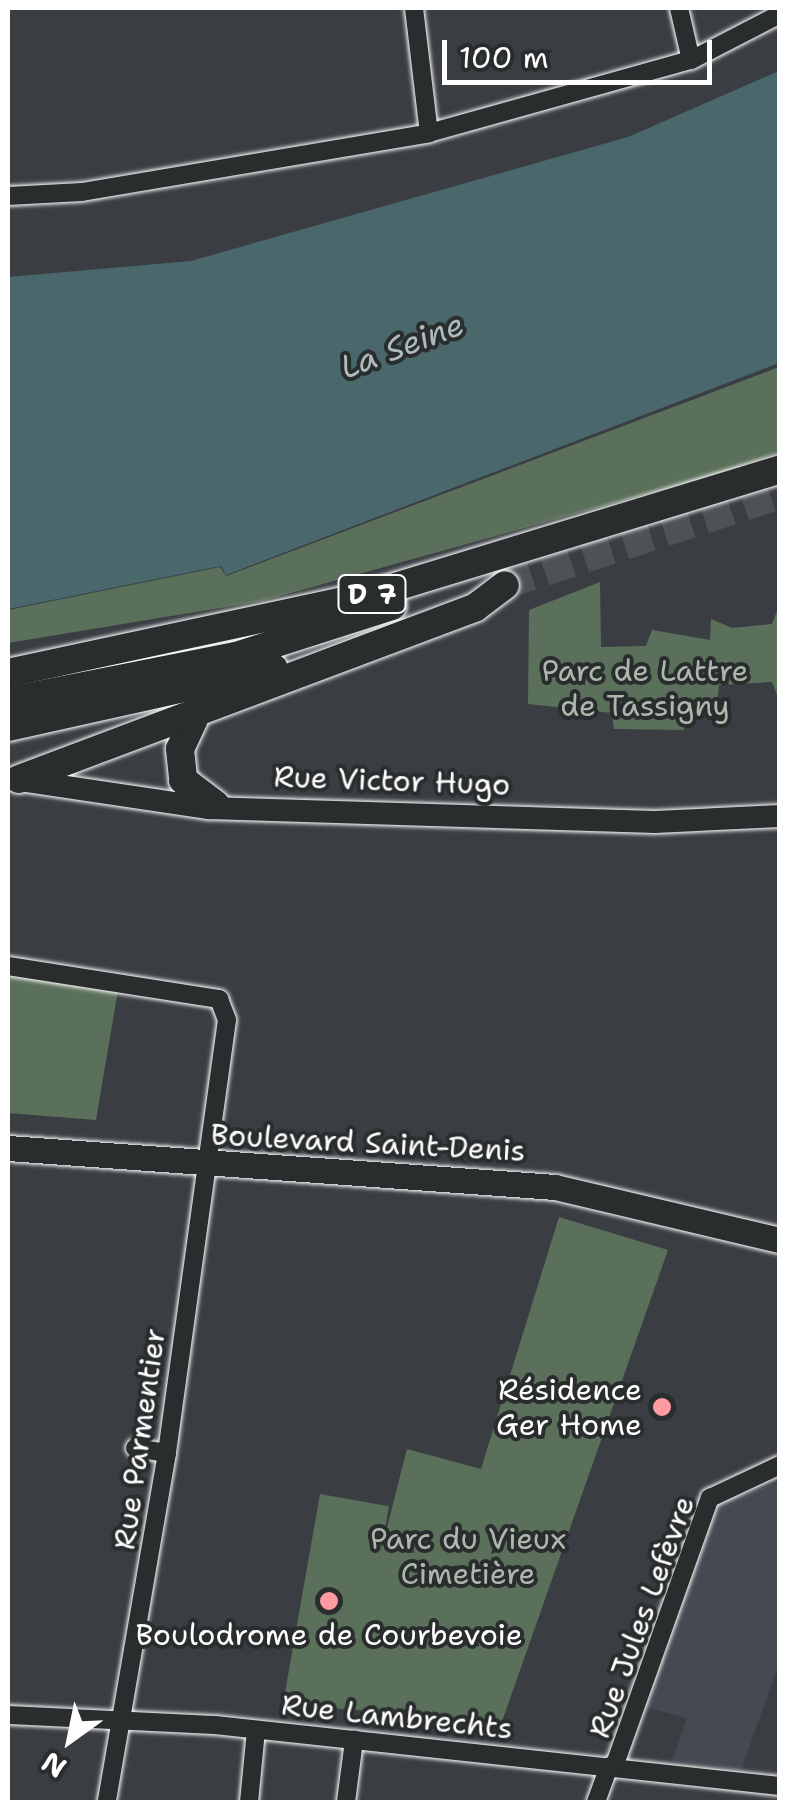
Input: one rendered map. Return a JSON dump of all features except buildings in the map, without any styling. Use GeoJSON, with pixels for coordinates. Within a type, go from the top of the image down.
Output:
{"type":"FeatureCollection","features":[{"type":"Feature","properties":{"kind":"main road","name":"D 7"},"geometry":{"type":"LineString","coordinates":[[8,673],[323,607],[537,547],[780,469]]}},
{"type":"Feature","properties":{"kind":"main road"},"geometry":{"type":"LineString","coordinates":[[8,701],[252,651],[537,547]]}},
{"type":"Feature","properties":{"kind":"main road","name":"D 7"},"geometry":{"type":"LineString","coordinates":[[8,727],[196,692],[505,585],[476,607],[194,720]]}},
{"type":"Feature","properties":{"kind":"main road"},"geometry":{"type":"LineString","coordinates":[[13,779],[194,720]]}},
{"type":"Feature","properties":{"kind":"main road"},"geometry":{"type":"LineString","coordinates":[[194,720],[180,749],[183,780],[216,805]]}},
{"type":"Feature","properties":{"kind":"main road","name":"Boulevard Saint-Denis"},"geometry":{"type":"LineString","coordinates":[[8,1148],[206,1167],[556,1188],[780,1240]]}},
{"type":"Feature","properties":{"kind":"street"},"geometry":{"type":"LineString","coordinates":[[414,8],[428,132]]}},
{"type":"Feature","properties":{"kind":"street"},"geometry":{"type":"LineString","coordinates":[[679,8],[691,60]]}},
{"type":"Feature","properties":{"kind":"street"},"geometry":{"type":"LineString","coordinates":[[8,196],[82,192],[428,132],[691,60],[780,14]]}},
{"type":"Feature","properties":{"kind":"street","name":"Rue Victor Hugo"},"geometry":{"type":"LineString","coordinates":[[13,779],[216,805],[655,822],[780,816]]}},
{"type":"Feature","properties":{"kind":"street","name":"Rue Parmentier"},"geometry":{"type":"LineString","coordinates":[[8,966],[225,1006],[168,1454],[107,1802]]}},
{"type":"Feature","properties":{"kind":"street"},"geometry":{"type":"LineString","coordinates":[[135,1448],[168,1454]]}},
{"type":"Feature","properties":{"kind":"street","name":"Rue Jules Lefèvre"},"geometry":{"type":"LineString","coordinates":[[596,1802],[710,1498],[780,1465]]}},
{"type":"Feature","properties":{"kind":"street","name":"Rue Lambrechts"},"geometry":{"type":"LineString","coordinates":[[8,1715],[124,1718],[256,1730],[780,1786]]}},
{"type":"Feature","properties":{"kind":"street"},"geometry":{"type":"LineString","coordinates":[[249,1802],[256,1730]]}},
{"type":"Feature","properties":{"kind":"street"},"geometry":{"type":"LineString","coordinates":[[346,1802],[354,1740]]}},
{"type":"Feature","properties":{"kind":"shaded area"},"geometry":{"type":"Polygon","coordinates":[[[779,1483],[779,1664],[741,1770],[672,1761],[687,1718],[646,1707],[716,1502],[779,1483]]]}},
{"type":"Feature","properties":{"kind":"green space"},"geometry":{"type":"Polygon","coordinates":[[[779,367],[779,452],[722,473],[262,601],[8,643],[8,610],[220,567],[226,576],[779,367]]]}},
{"type":"Feature","properties":{"kind":"green space","name":"Parc de Lattre de Tassigny"},"geometry":{"type":"Polygon","coordinates":[[[600,582],[601,647],[646,646],[652,630],[710,640],[711,619],[732,628],[772,624],[779,606],[779,700],[772,682],[719,685],[717,704],[684,703],[684,730],[614,729],[612,713],[528,704],[529,610],[600,582]]]}},
{"type":"Feature","properties":{"kind":"green space"},"geometry":{"type":"Polygon","coordinates":[[[8,970],[118,990],[96,1120],[8,1113],[8,970]]]}},
{"type":"Feature","properties":{"kind":"green space","name":"Parc du Vieux Cimetière"},"geometry":{"type":"Polygon","coordinates":[[[559,1217],[668,1250],[500,1727],[341,1708],[407,1449],[481,1469],[559,1217]]]}},
{"type":"Feature","properties":{"kind":"green space","name":"Boulodrome de Courbevoie"},"geometry":{"type":"Polygon","coordinates":[[[320,1494],[389,1506],[353,1711],[284,1699],[320,1494]]]}},
{"type":"Feature","properties":{"kind":"water","name":"La Seine"},"geometry":{"type":"Polygon","coordinates":[[[779,71],[779,363],[226,575],[221,566],[8,609],[8,277],[191,261],[628,137],[779,71]]]}},
{"type":"Feature","properties":{"kind":"tunnel"},"geometry":{"type":"LineString","coordinates":[[505,585],[780,495]]}},
{"type":"Feature","properties":{"kind":"place","name":"Résidence Ger Home"},"geometry":{"type":"Point","coordinates":[662,1407]}},
{"type":"Feature","properties":{"kind":"place","name":"Boulodrome de Courbevoie"},"geometry":{"type":"Point","coordinates":[329,1601]}}]}
